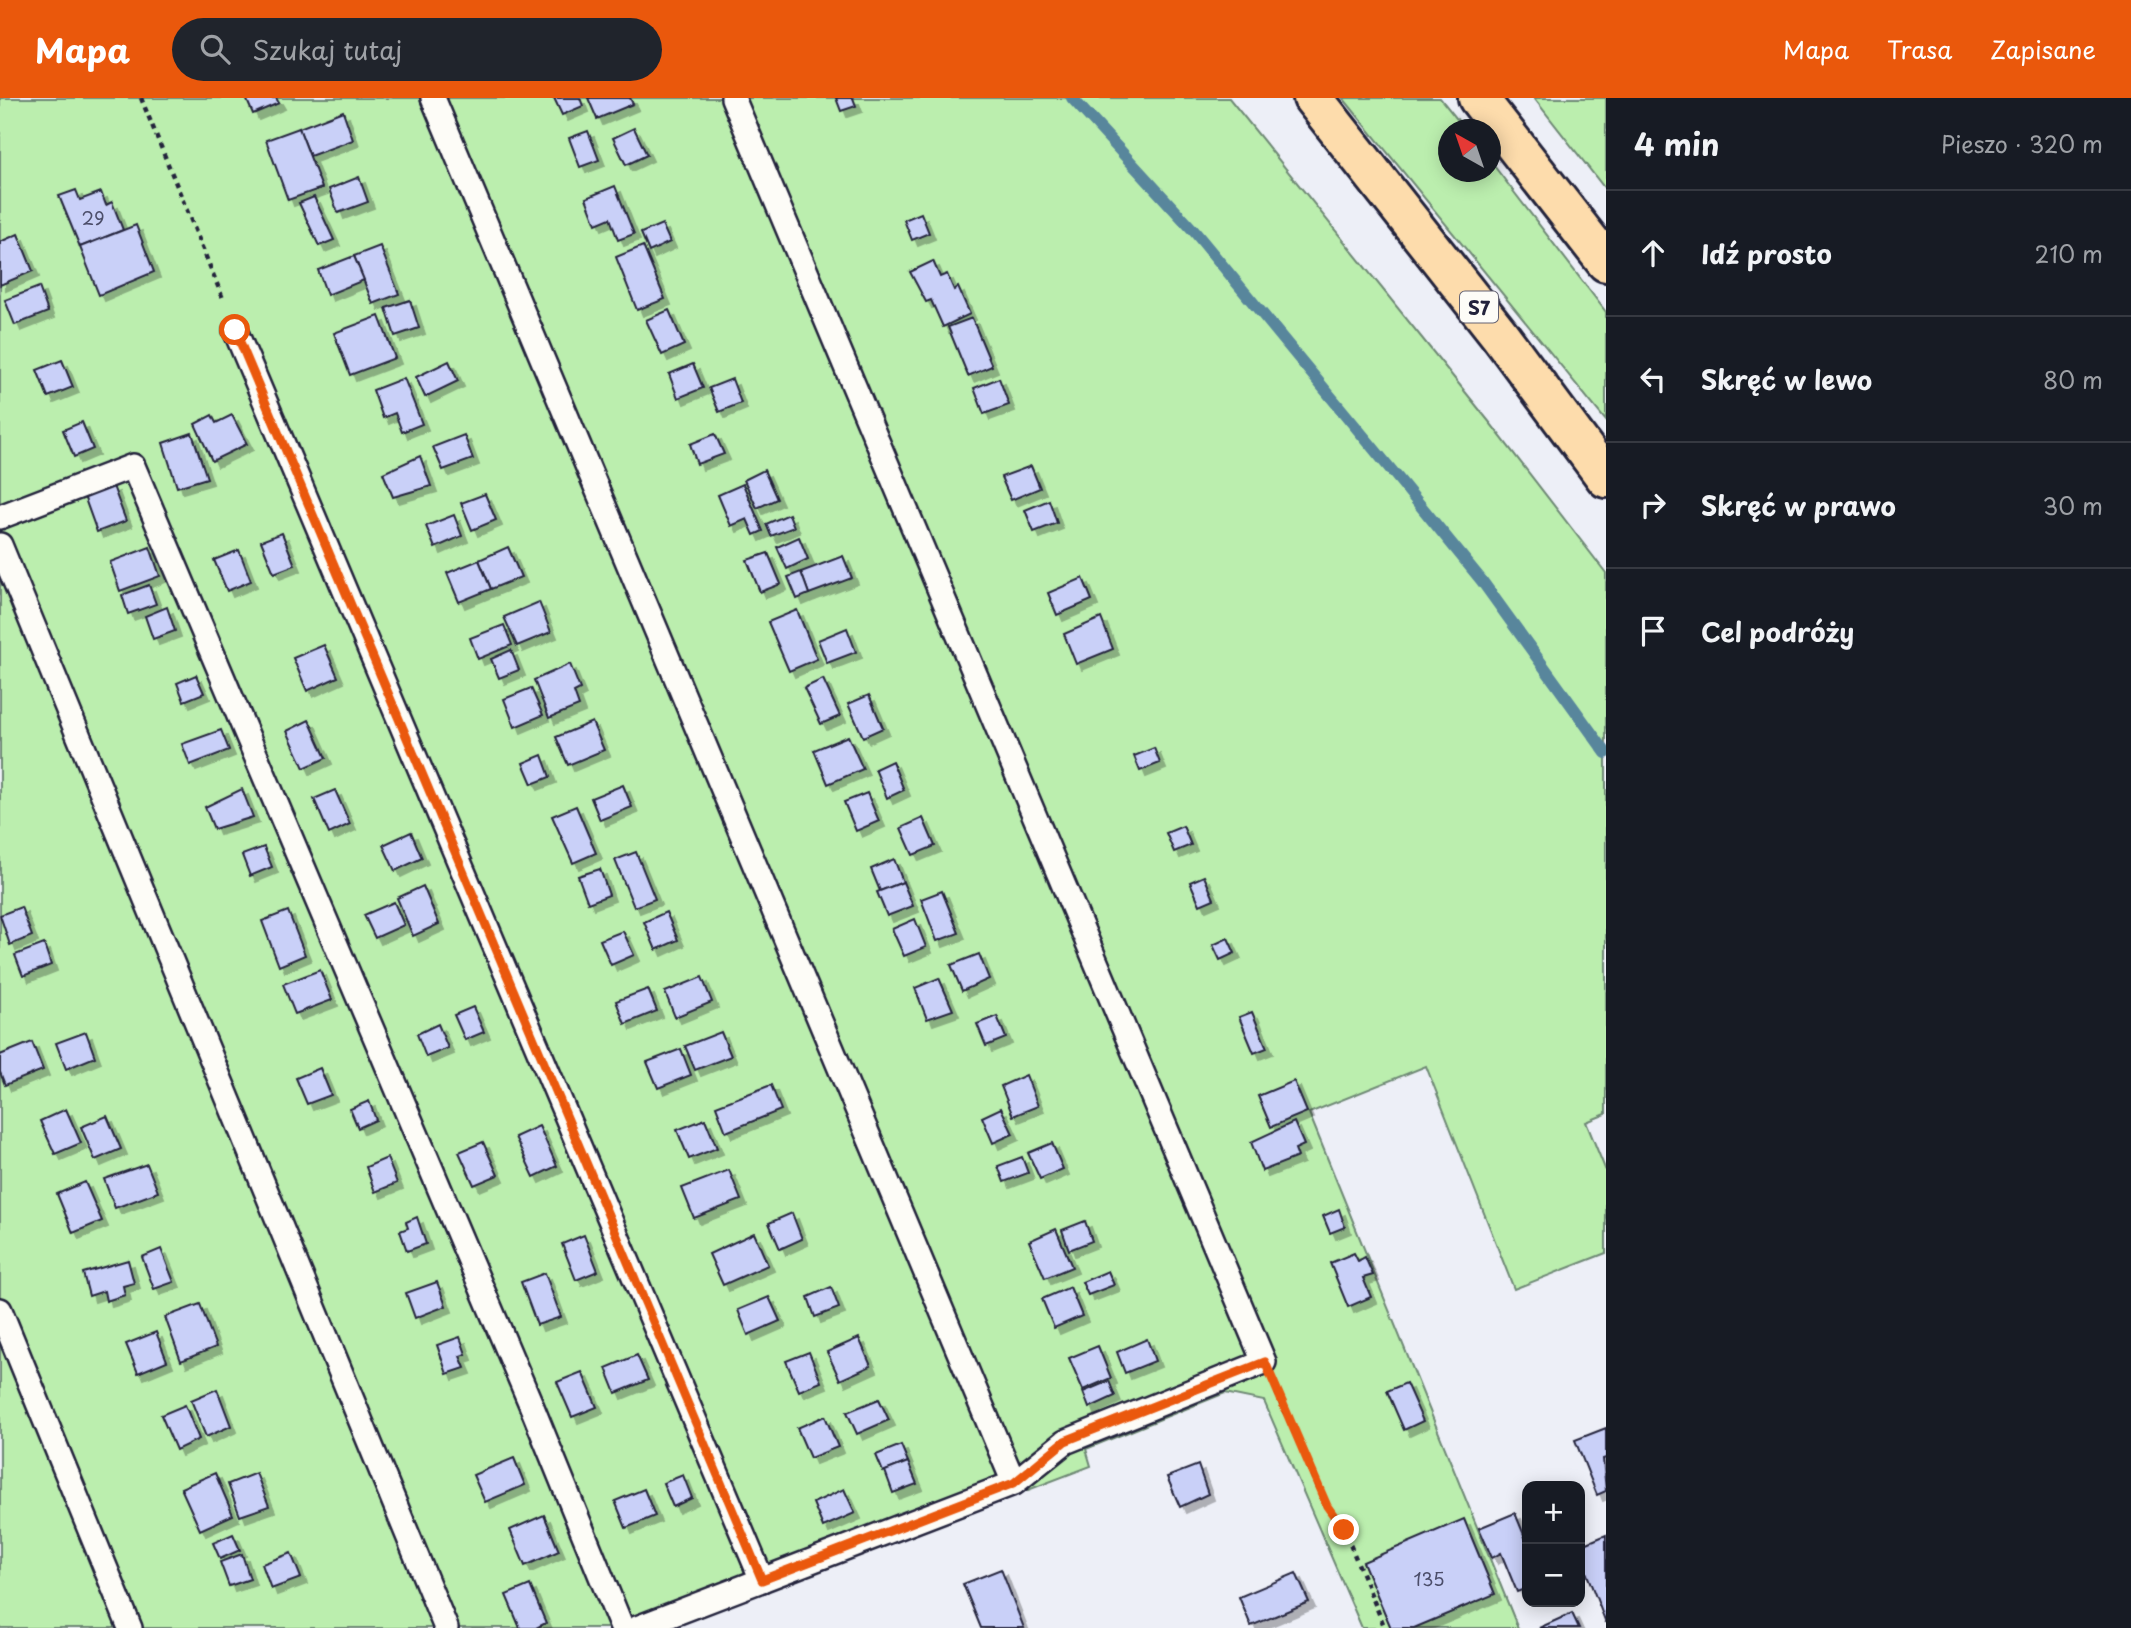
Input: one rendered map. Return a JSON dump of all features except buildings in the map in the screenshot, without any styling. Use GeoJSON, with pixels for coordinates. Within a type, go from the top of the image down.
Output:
{"type":"FeatureCollection","features":[{"type":"Feature","properties":{"kind":"highway","name":"S7"},"geometry":{"type":"LineString","coordinates":[[1313,98],[1459,282],[1606,478]]}},
{"type":"Feature","properties":{"kind":"highway"},"geometry":{"type":"LineString","coordinates":[[1478,98],[1606,262]]}},
{"type":"Feature","properties":{"kind":"lane"},"geometry":{"type":"LineString","coordinates":[[433,98],[1014,1483]]}},
{"type":"Feature","properties":{"kind":"lane"},"geometry":{"type":"LineString","coordinates":[[637,1628],[1014,1483],[1065,1441],[1265,1362],[733,98]]}},
{"type":"Feature","properties":{"kind":"lane"},"geometry":{"type":"LineString","coordinates":[[235,330],[762,1580]]}},
{"type":"Feature","properties":{"kind":"lane"},"geometry":{"type":"LineString","coordinates":[[0,517],[133,466],[524,1389],[622,1628]]}},
{"type":"Feature","properties":{"kind":"lane"},"geometry":{"type":"LineString","coordinates":[[0,545],[446,1628]]}},
{"type":"Feature","properties":{"kind":"lane"},"geometry":{"type":"LineString","coordinates":[[0,1310],[130,1628]]}},
{"type":"Feature","properties":{"kind":"path"},"geometry":{"type":"LineString","coordinates":[[141,98],[235,330]]}},
{"type":"Feature","properties":{"kind":"path"},"geometry":{"type":"LineString","coordinates":[[1265,1362],[1327,1506],[1344,1530],[1385,1628]]}},
{"type":"Feature","properties":{"kind":"green space"},"geometry":{"type":"Polygon","coordinates":[[[0,98],[1229,98],[1491,424],[1606,573],[1606,1114],[1586,1122],[1606,1171],[1606,1253],[1514,1289],[1426,1066],[1309,1113],[1518,1628],[1362,1628],[1264,1401],[1225,1393],[1086,1449],[1091,1466],[666,1628],[0,1628],[0,98]]]}},
{"type":"Feature","properties":{"kind":"green space"},"geometry":{"type":"Polygon","coordinates":[[[1343,98],[1440,98],[1457,119],[1438,119],[1438,182],[1501,182],[1501,175],[1606,312],[1606,421],[1343,98]]]}},
{"type":"Feature","properties":{"kind":"green space"},"geometry":{"type":"Polygon","coordinates":[[[1534,98],[1606,98],[1606,190],[1534,98]]]}},
{"type":"Feature","properties":{"kind":"waterway"},"geometry":{"type":"LineString","coordinates":[[1072,98],[1194,231],[1482,581],[1606,753]]}},
{"type":"Feature","properties":{"kind":"route"},"geometry":{"type":"LineString","coordinates":[[235,330],[762,1580],[1014,1483],[1065,1441],[1265,1362],[1327,1506],[1344,1530]]}}]}
